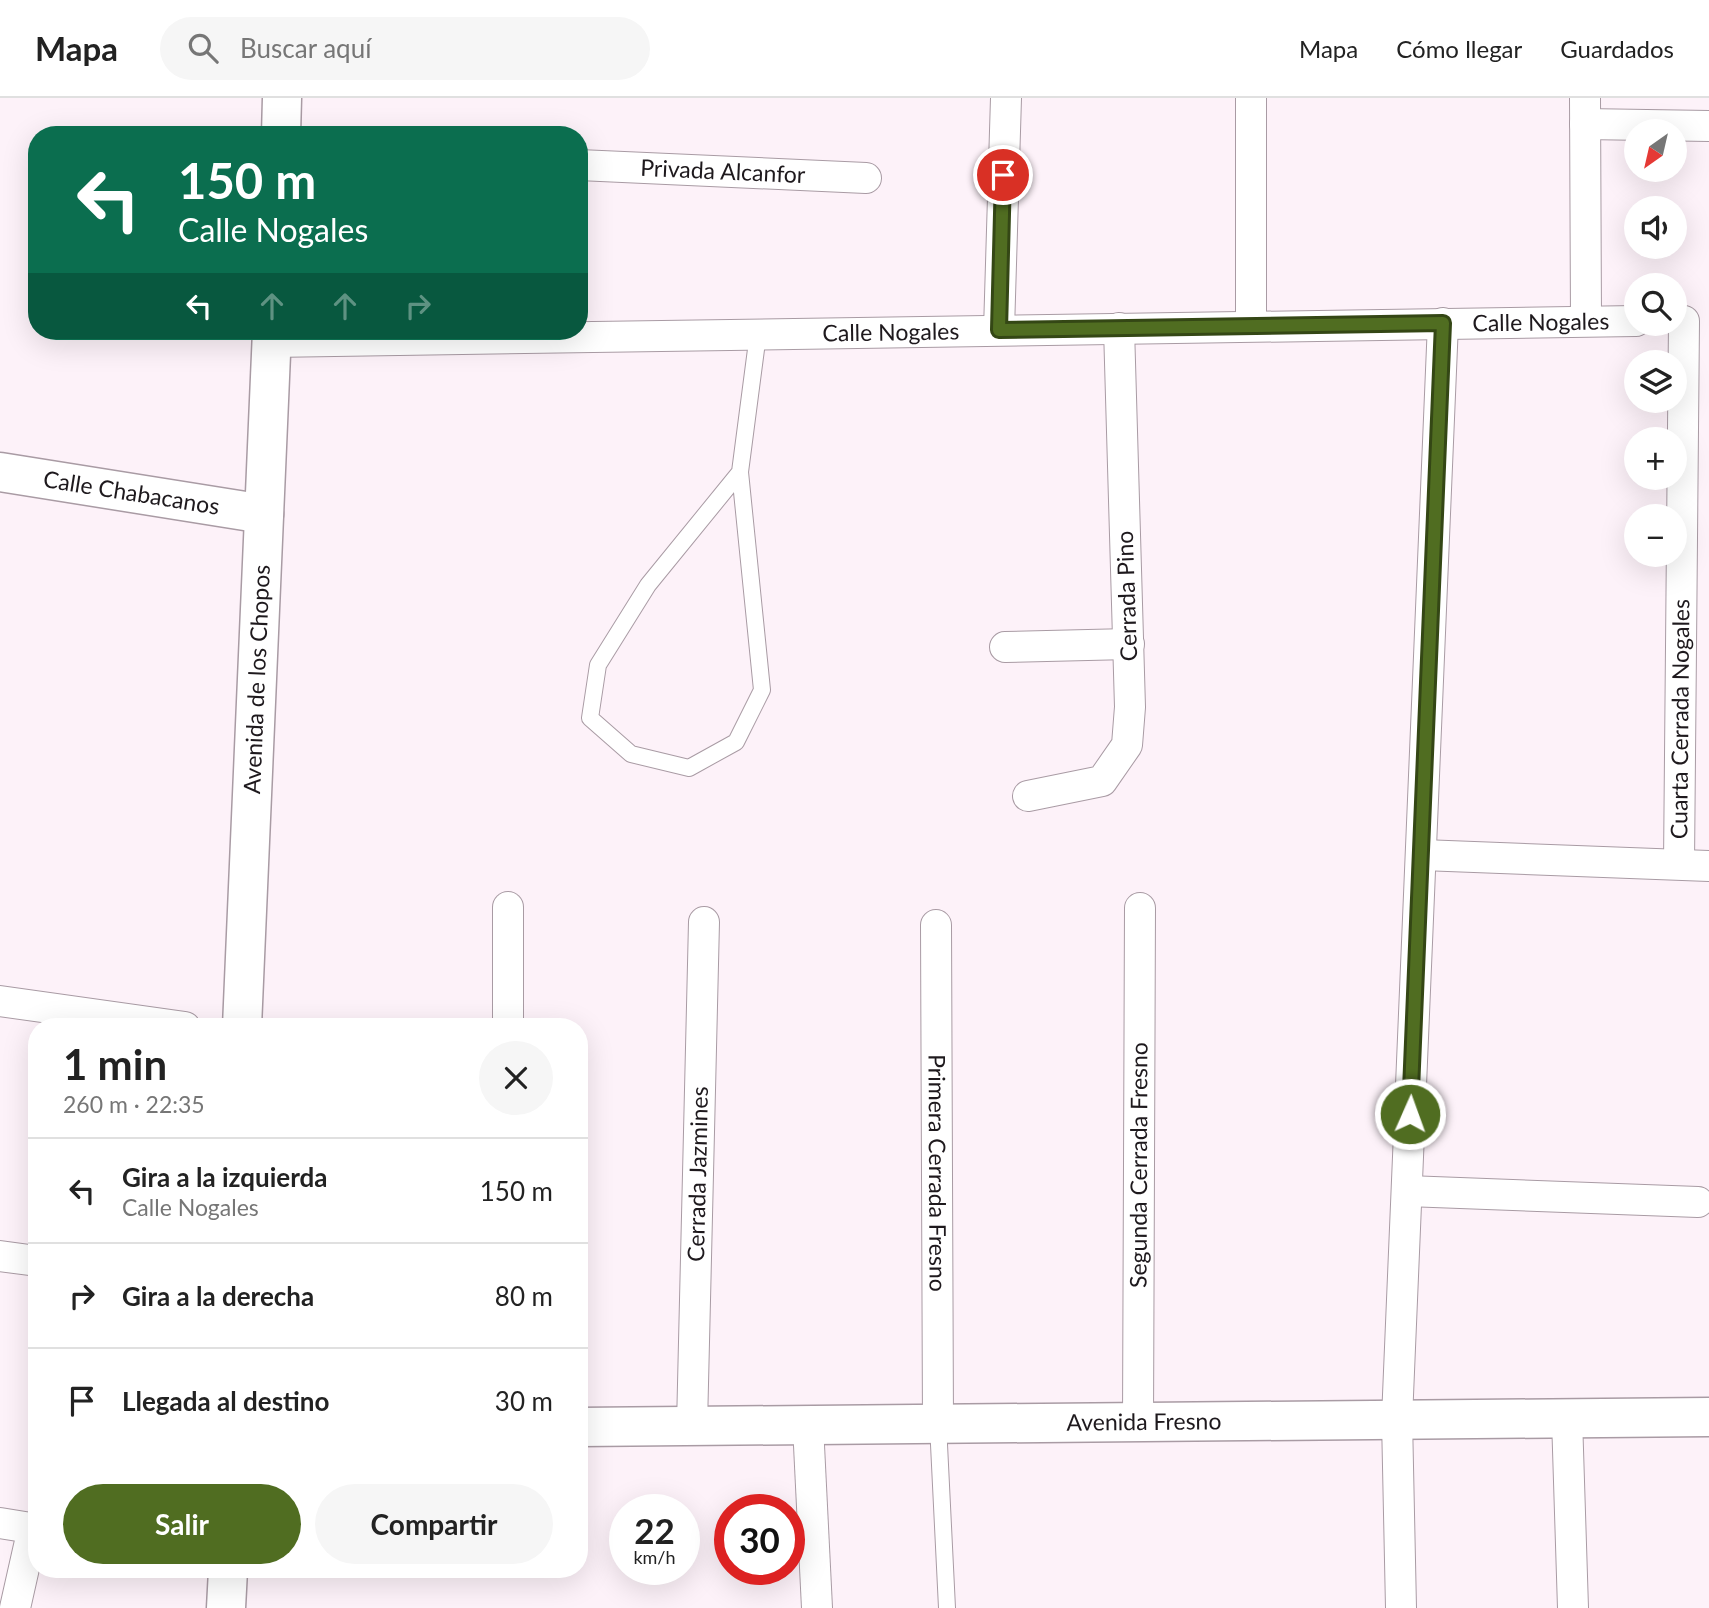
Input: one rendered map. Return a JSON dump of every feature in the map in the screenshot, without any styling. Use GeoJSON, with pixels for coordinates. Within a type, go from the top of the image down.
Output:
{"type":"FeatureCollection","features":[{"type":"Feature","properties":{"kind":"street"},"geometry":{"type":"LineString","coordinates":[[281,126],[282,98]]}},
{"type":"Feature","properties":{"kind":"street"},"geometry":{"type":"LineString","coordinates":[[999,330],[1006,98]]}},
{"type":"Feature","properties":{"kind":"street"},"geometry":{"type":"LineString","coordinates":[[1251,98],[1251,326]]}},
{"type":"Feature","properties":{"kind":"street"},"geometry":{"type":"LineString","coordinates":[[1586,320],[1585,111],[1709,126]]}},
{"type":"Feature","properties":{"kind":"street","name":"Privada Alcanfor"},"geometry":{"type":"LineString","coordinates":[[588,165],[866,178]]}},
{"type":"Feature","properties":{"kind":"street","name":"Calle Nogales"},"geometry":{"type":"LineString","coordinates":[[588,335],[1624,321]]}},
{"type":"Feature","properties":{"kind":"street","name":"Cuarta Cerrada Nogales"},"geometry":{"type":"LineString","coordinates":[[1679,864],[1689,321]]}},
{"type":"Feature","properties":{"kind":"street"},"geometry":{"type":"LineString","coordinates":[[1401,1608],[1397,1419],[1443,323]]}},
{"type":"Feature","properties":{"kind":"street","name":"Cerrada Pino"},"geometry":{"type":"LineString","coordinates":[[1028,796],[1102,781],[1127,745],[1130,707],[1129,644],[1119,328]]}},
{"type":"Feature","properties":{"kind":"street","name":"Avenida de los Chopos"},"geometry":{"type":"LineString","coordinates":[[242,1018],[272,340]]}},
{"type":"Feature","properties":{"kind":"street","name":"Calle Chabacanos"},"geometry":{"type":"LineString","coordinates":[[0,472],[264,514]]}},
{"type":"Feature","properties":{"kind":"street"},"geometry":{"type":"LineString","coordinates":[[1005,647],[1129,644]]}},
{"type":"Feature","properties":{"kind":"street"},"geometry":{"type":"LineString","coordinates":[[1422,855],[1709,866]]}},
{"type":"Feature","properties":{"kind":"street"},"geometry":{"type":"LineString","coordinates":[[508,907],[508,1018]]}},
{"type":"Feature","properties":{"kind":"street","name":"Segunda Cerrada Fresno"},"geometry":{"type":"LineString","coordinates":[[1138,1422],[1140,908]]}},
{"type":"Feature","properties":{"kind":"street","name":"Cerrada Jazmines"},"geometry":{"type":"LineString","coordinates":[[692,1426],[704,922]]}},
{"type":"Feature","properties":{"kind":"street","name":"Primera Cerrada Fresno"},"geometry":{"type":"LineString","coordinates":[[936,925],[938,1424]]}},
{"type":"Feature","properties":{"kind":"street"},"geometry":{"type":"LineString","coordinates":[[0,1001],[121,1018]]}},
{"type":"Feature","properties":{"kind":"street"},"geometry":{"type":"LineString","coordinates":[[1407,1191],[1698,1202]]}},
{"type":"Feature","properties":{"kind":"street"},"geometry":{"type":"LineString","coordinates":[[0,1256],[28,1260]]}},
{"type":"Feature","properties":{"kind":"street","name":"Avenida Fresno"},"geometry":{"type":"LineString","coordinates":[[588,1427],[1709,1417]]}},
{"type":"Feature","properties":{"kind":"street"},"geometry":{"type":"LineString","coordinates":[[1567,1418],[1573,1608]]}},
{"type":"Feature","properties":{"kind":"street"},"geometry":{"type":"LineString","coordinates":[[808,1425],[817,1608]]}},
{"type":"Feature","properties":{"kind":"street"},"geometry":{"type":"LineString","coordinates":[[0,1523],[28,1527]]}},
{"type":"Feature","properties":{"kind":"street"},"geometry":{"type":"LineString","coordinates":[[15,1608],[28,1556]]}},
{"type":"Feature","properties":{"kind":"street"},"geometry":{"type":"LineString","coordinates":[[226,1608],[228,1578]]}},
{"type":"Feature","properties":{"kind":"lane"},"geometry":{"type":"LineString","coordinates":[[740,472],[648,585],[598,665],[590,718],[631,754],[689,768],[736,742],[762,690],[740,472],[758,334]]}},
{"type":"Feature","properties":{"kind":"lane"},"geometry":{"type":"LineString","coordinates":[[938,1424],[947,1608]]}},
{"type":"Feature","properties":{"kind":"route"},"geometry":{"type":"LineString","coordinates":[[1003,175],[999,330],[1443,323],[1410,1114]]}}]}
